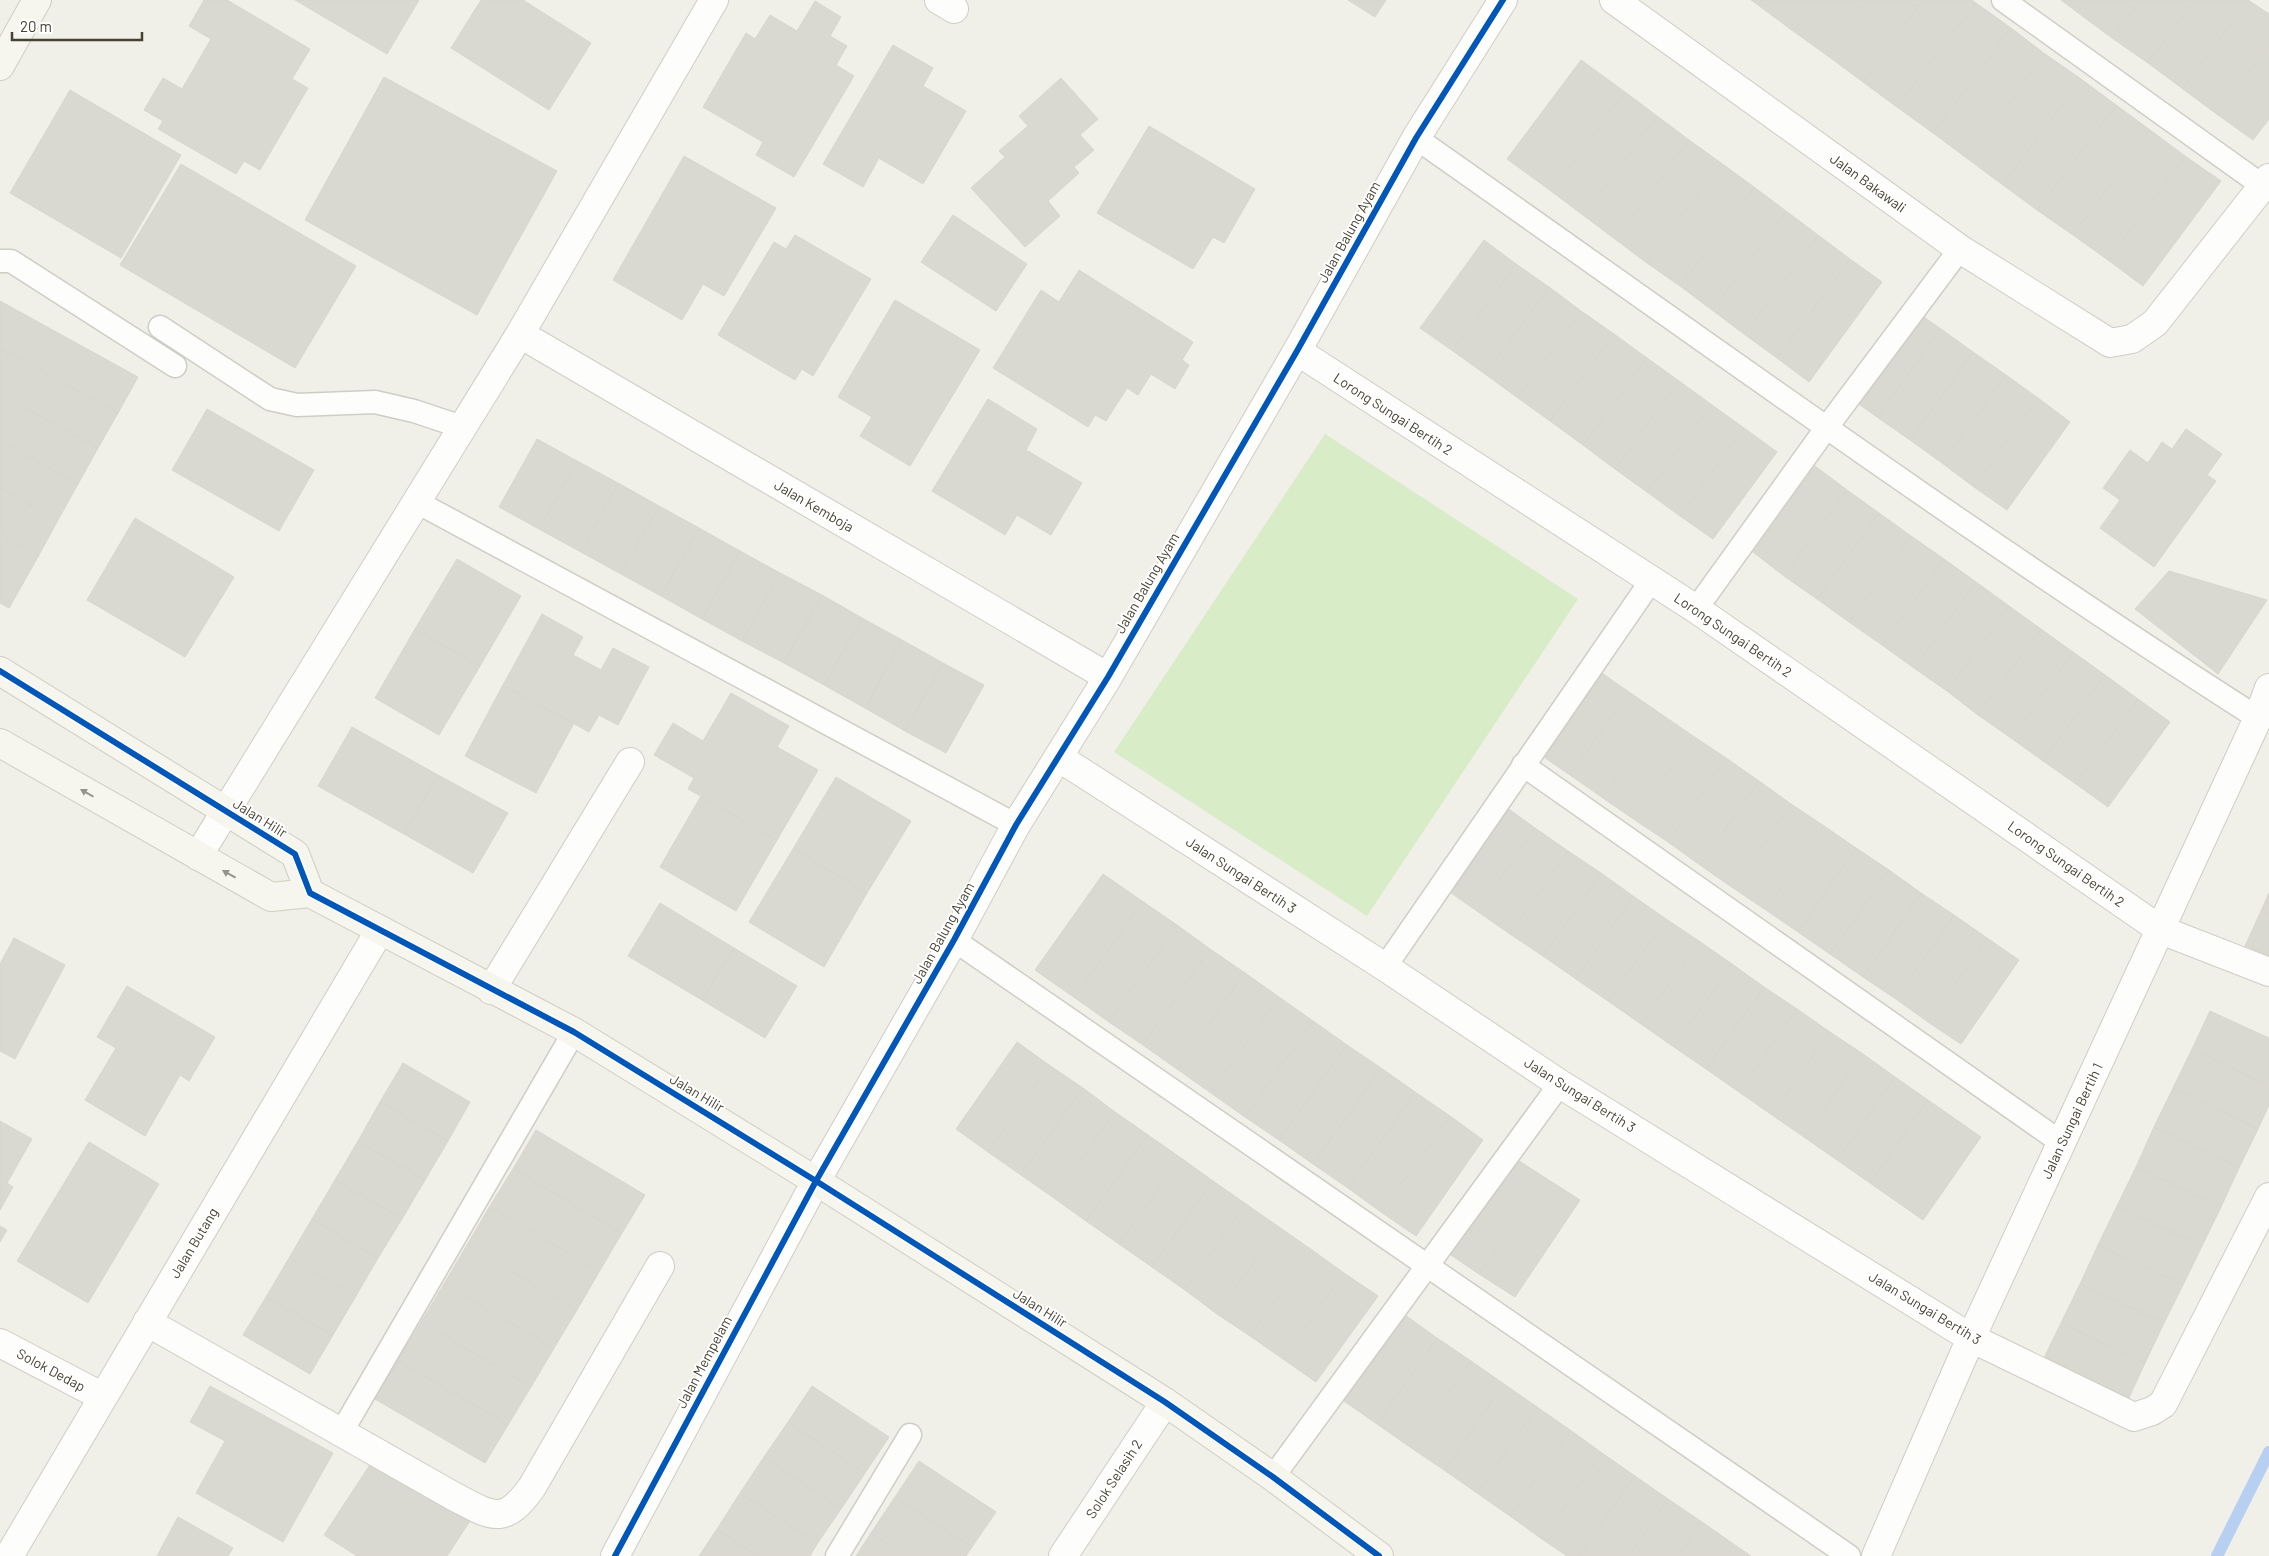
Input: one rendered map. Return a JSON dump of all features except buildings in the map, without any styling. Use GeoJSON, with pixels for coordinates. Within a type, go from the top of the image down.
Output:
{"type":"FeatureCollection","features":[{"type":"Feature","properties":{"kind":"street"},"geometry":{"type":"LineString","coordinates":[[0,66],[37,0]]}},
{"type":"Feature","properties":{"kind":"street"},"geometry":{"type":"LineString","coordinates":[[198,856],[415,501],[520,334],[714,0]]}},
{"type":"Feature","properties":{"kind":"street","name":"Jalan Balung Ayam"},"geometry":{"type":"LineString","coordinates":[[816,1181],[954,940],[1016,825],[1108,677],[1297,351],[1416,138],[1503,0]]}},
{"type":"Feature","properties":{"kind":"street","name":"Jalan Bakawali"},"geometry":{"type":"LineString","coordinates":[[1614,0],[1960,249],[2110,343],[2132,339],[2155,323],[2266,182]]}},
{"type":"Feature","properties":{"kind":"street","name":"Jalan Kemboja"},"geometry":{"type":"LineString","coordinates":[[520,334],[1108,677]]}},
{"type":"Feature","properties":{"kind":"street","name":"Lorong Sungai Bertih 2"},"geometry":{"type":"LineString","coordinates":[[1297,351],[1696,609],[2161,930],[2269,972]]}},
{"type":"Feature","properties":{"kind":"street","name":"Jalan Hilir"},"geometry":{"type":"LineString","coordinates":[[0,671],[295,854],[310,893],[491,990],[574,1032],[816,1181],[1165,1402],[1273,1477],[1379,1556]]}},
{"type":"Feature","properties":{"kind":"street","name":"Jalan Sungai Bertih 1"},"geometry":{"type":"LineString","coordinates":[[1876,1556],[1972,1338],[2258,718],[2269,688]]}},
{"type":"Feature","properties":{"kind":"street"},"geometry":{"type":"LineString","coordinates":[[0,743],[271,897],[310,893]]}},
{"type":"Feature","properties":{"kind":"street","name":"Jalan Sungai Bertih 3"},"geometry":{"type":"LineString","coordinates":[[1058,757],[1385,967],[1560,1084],[1972,1338],[2134,1417],[2152,1411],[2162,1404],[2269,1196]]}},
{"type":"Feature","properties":{"kind":"street"},"geometry":{"type":"LineString","coordinates":[[491,990],[630,762]]}},
{"type":"Feature","properties":{"kind":"street","name":"Jalan Butang"},"geometry":{"type":"LineString","coordinates":[[9,1556],[380,930]]}},
{"type":"Feature","properties":{"kind":"street","name":"Jalan Mempelam"},"geometry":{"type":"LineString","coordinates":[[615,1556],[816,1181]]}},
{"type":"Feature","properties":{"kind":"street"},"geometry":{"type":"LineString","coordinates":[[147,1322],[481,1511],[495,1515],[504,1514],[515,1508],[532,1487],[660,1266]]}},
{"type":"Feature","properties":{"kind":"street","name":"Solok Dedap"},"geometry":{"type":"LineString","coordinates":[[0,1343],[103,1397]]}},
{"type":"Feature","properties":{"kind":"street","name":"Solok Selasih 2"},"geometry":{"type":"LineString","coordinates":[[1063,1556],[1165,1402]]}},
{"type":"Feature","properties":{"kind":"lane"},"geometry":{"type":"LineString","coordinates":[[2004,0],[2266,182]]}},
{"type":"Feature","properties":{"kind":"lane"},"geometry":{"type":"LineString","coordinates":[[1416,138],[1827,427],[2156,652],[2258,718]]}},
{"type":"Feature","properties":{"kind":"lane"},"geometry":{"type":"LineString","coordinates":[[1696,609],[1827,427],[1960,249]]}},
{"type":"Feature","properties":{"kind":"lane"},"geometry":{"type":"LineString","coordinates":[[0,261],[11,261],[175,366]]}},
{"type":"Feature","properties":{"kind":"lane"},"geometry":{"type":"LineString","coordinates":[[160,327],[270,399],[297,405],[375,402],[414,411],[462,427]]}},
{"type":"Feature","properties":{"kind":"lane"},"geometry":{"type":"LineString","coordinates":[[415,501],[1016,825]]}},
{"type":"Feature","properties":{"kind":"lane"},"geometry":{"type":"LineString","coordinates":[[1385,967],[1651,581]]}},
{"type":"Feature","properties":{"kind":"lane"},"geometry":{"type":"LineString","coordinates":[[1523,765],[2062,1142]]}},
{"type":"Feature","properties":{"kind":"lane"},"geometry":{"type":"LineString","coordinates":[[954,940],[1849,1556]]}},
{"type":"Feature","properties":{"kind":"lane"},"geometry":{"type":"LineString","coordinates":[[341,1433],[574,1032]]}},
{"type":"Feature","properties":{"kind":"lane"},"geometry":{"type":"LineString","coordinates":[[1273,1477],[1560,1084]]}},
{"type":"Feature","properties":{"kind":"lane"},"geometry":{"type":"LineString","coordinates":[[837,1556],[910,1435]]}},
{"type":"Feature","properties":{"kind":"green space"},"geometry":{"type":"Polygon","coordinates":[[[1325,434],[1578,599],[1367,916],[1114,752],[1325,434]]]}},
{"type":"Feature","properties":{"kind":"waterway"},"geometry":{"type":"LineString","coordinates":[[2217,1556],[2269,1452]]}},
{"type":"Feature","properties":{"kind":"cycle path"},"geometry":{"type":"LineString","coordinates":[[615,1556],[816,1181],[954,940],[1016,825],[1108,677],[1297,351],[1416,138],[1503,0]]}},
{"type":"Feature","properties":{"kind":"cycle path"},"geometry":{"type":"LineString","coordinates":[[0,671],[295,854],[310,893],[574,1032],[816,1181],[1165,1402],[1273,1477],[1379,1556]]}}]}
